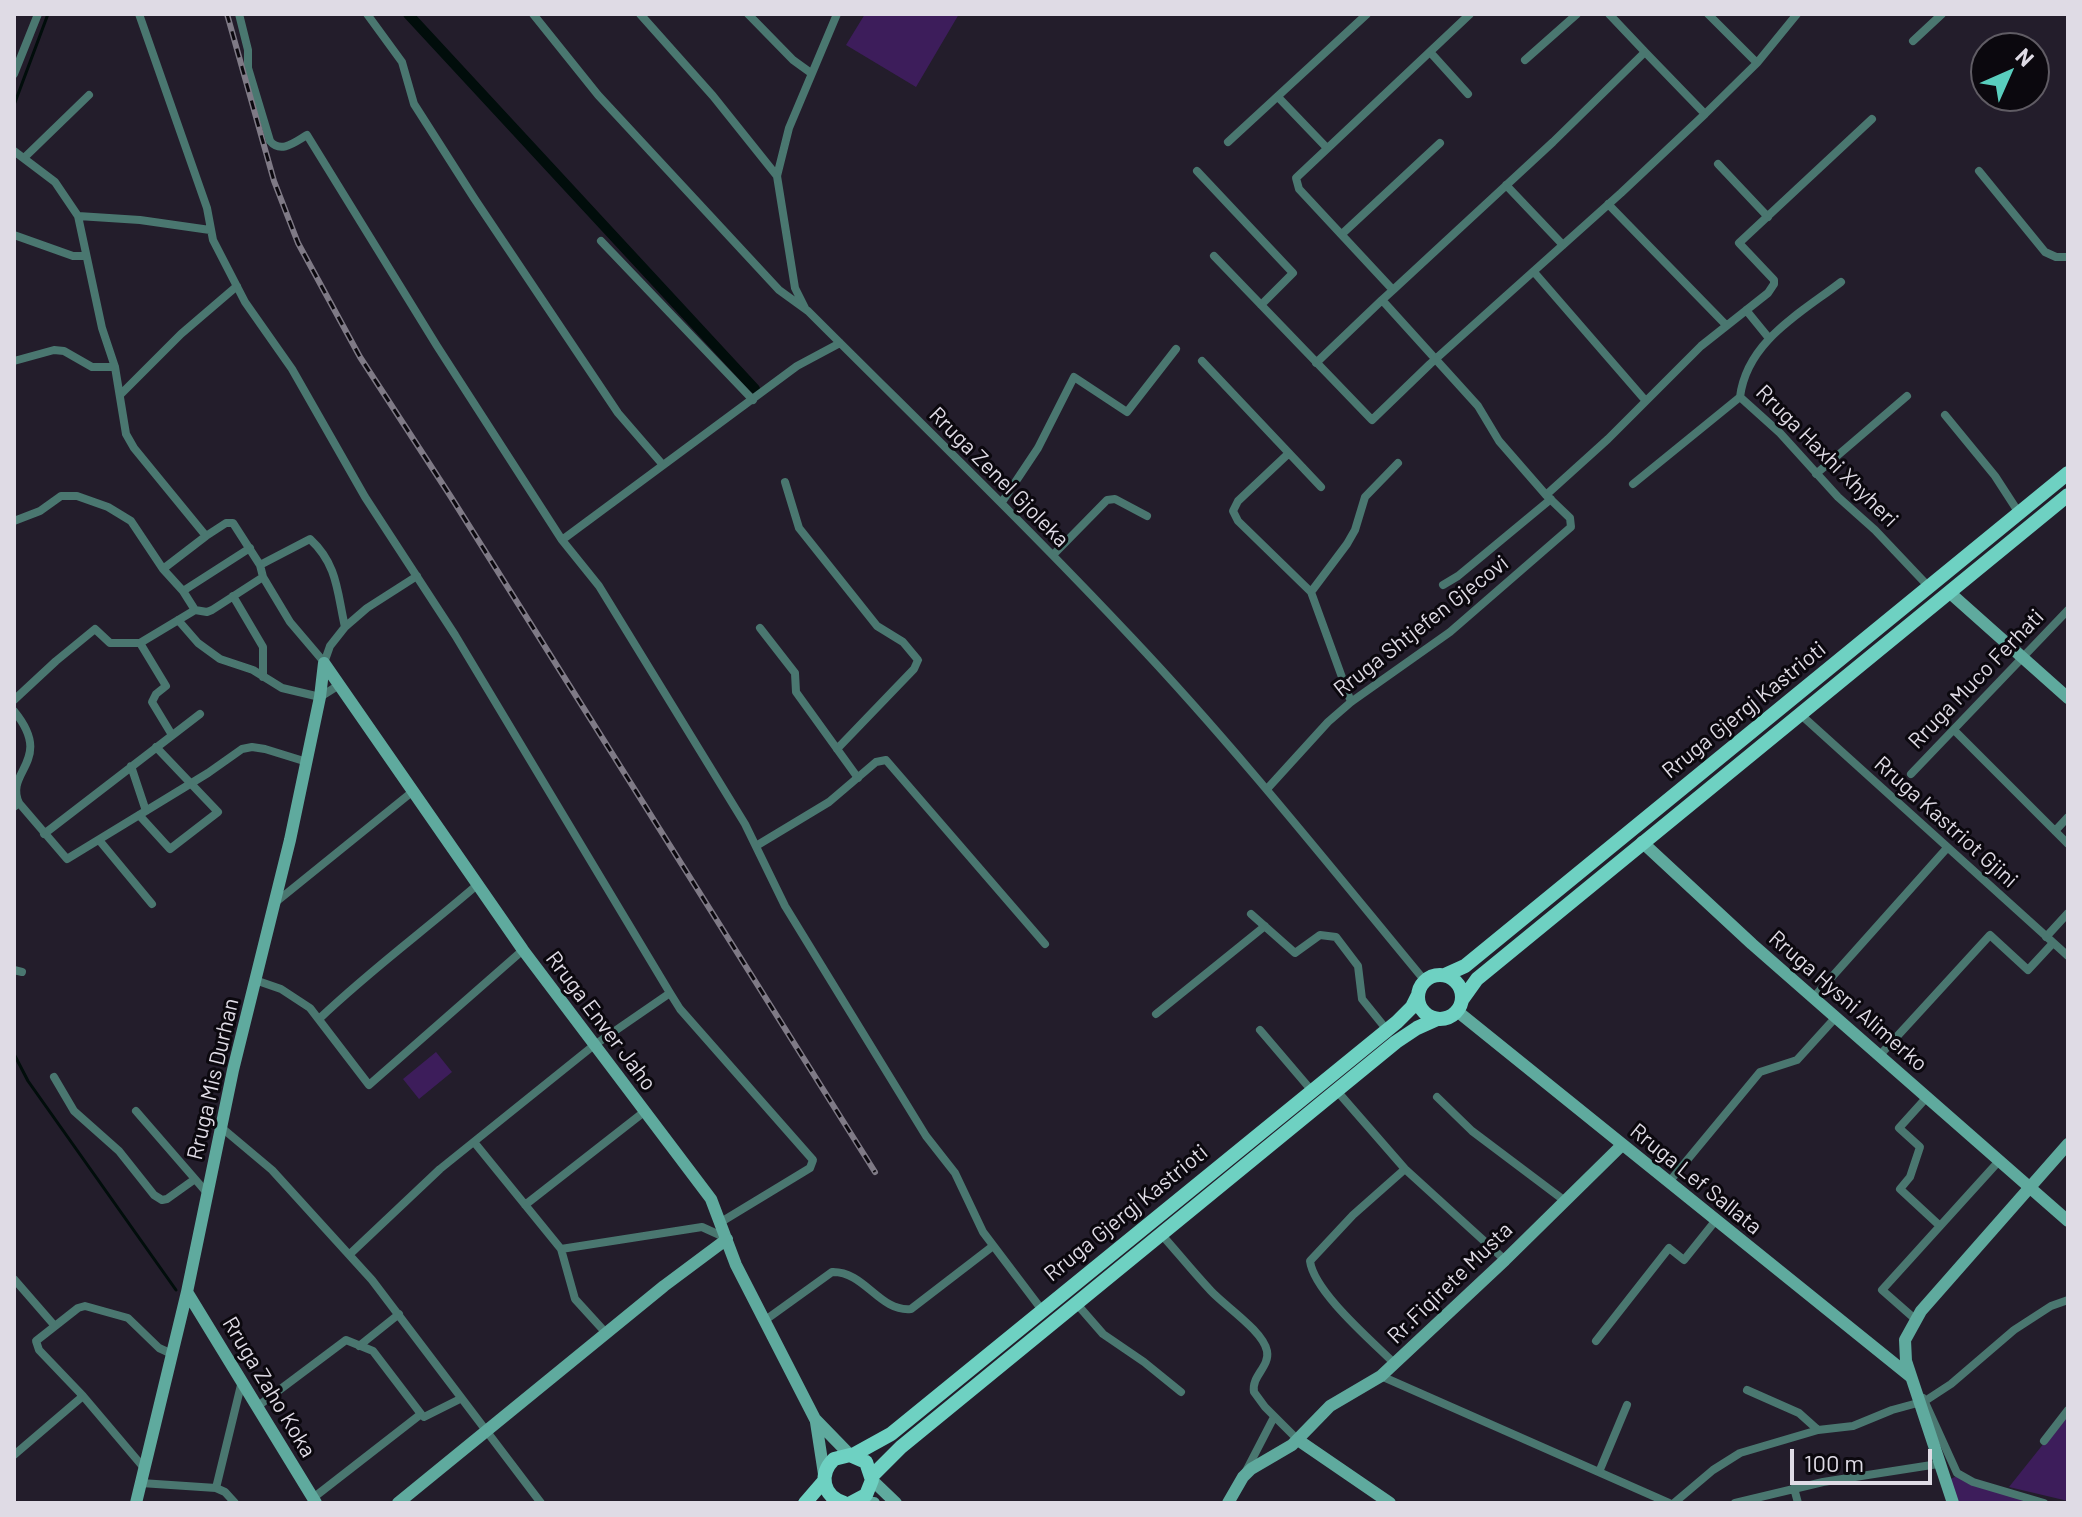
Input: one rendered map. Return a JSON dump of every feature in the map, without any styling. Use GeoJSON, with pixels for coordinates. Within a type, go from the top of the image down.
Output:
{"type":"FeatureCollection","features":[{"type":"Feature","properties":{"kind":"main road","name":"Rruga Gjergj Kastrioti"},"geometry":{"type":"LineString","coordinates":[[1445,975],[1465,966],[2068,473]]}},
{"type":"Feature","properties":{"kind":"main road","name":"Rruga Gjergj Kastrioti"},"geometry":{"type":"LineString","coordinates":[[1460,1006],[1477,979],[2068,495]]}},
{"type":"Feature","properties":{"kind":"main road"},"geometry":{"type":"LineString","coordinates":[[1445,975],[1460,987],[1460,1006],[1446,1018],[1437,1019],[1423,1011],[1418,995],[1425,981],[1445,975]]}},
{"type":"Feature","properties":{"kind":"main road","name":"Rruga Gjergj Kastrioti"},"geometry":{"type":"LineString","coordinates":[[852,1455],[891,1434],[1387,1030],[1405,1014],[1418,995]]}},
{"type":"Feature","properties":{"kind":"main road","name":"Rruga Gjergj Kastrioti"},"geometry":{"type":"LineString","coordinates":[[872,1478],[901,1447],[1407,1034],[1437,1019]]}},
{"type":"Feature","properties":{"kind":"main road"},"geometry":{"type":"LineString","coordinates":[[805,1503],[834,1459],[852,1455],[866,1462],[872,1478],[870,1491],[845,1502],[829,1493],[824,1477]]}},
{"type":"Feature","properties":{"kind":"street"},"geometry":{"type":"LineString","coordinates":[[14,74],[38,14]]}},
{"type":"Feature","properties":{"kind":"street"},"geometry":{"type":"LineString","coordinates":[[139,14],[207,208],[210,230],[255,318],[292,369],[365,497],[417,576],[680,1009],[813,1160],[810,1168],[721,1222]]}},
{"type":"Feature","properties":{"kind":"street"},"geometry":{"type":"LineString","coordinates":[[239,14],[248,50],[248,68],[270,141],[281,148],[307,135],[437,346],[562,540],[599,586],[756,846],[785,906],[926,1136],[955,1173],[975,1220],[1042,1310]]}},
{"type":"Feature","properties":{"kind":"street"},"geometry":{"type":"LineString","coordinates":[[367,14],[402,62],[414,104],[447,156],[618,413],[663,465]]}},
{"type":"Feature","properties":{"kind":"street","name":"Rruga Zenel Gjoleka"},"geometry":{"type":"LineString","coordinates":[[533,14],[629,129],[779,290],[808,311],[1002,502],[1136,642],[1267,789],[1425,981]]}},
{"type":"Feature","properties":{"kind":"street"},"geometry":{"type":"LineString","coordinates":[[640,14],[713,96],[777,176]]}},
{"type":"Feature","properties":{"kind":"street"},"geometry":{"type":"LineString","coordinates":[[748,14],[793,60],[811,73]]}},
{"type":"Feature","properties":{"kind":"street"},"geometry":{"type":"LineString","coordinates":[[808,311],[795,288],[777,176],[789,128],[837,14]]}},
{"type":"Feature","properties":{"kind":"street"},"geometry":{"type":"LineString","coordinates":[[1228,142],[1367,14]]}},
{"type":"Feature","properties":{"kind":"street"},"geometry":{"type":"LineString","coordinates":[[1393,290],[1296,184],[1299,173],[1470,14]]}},
{"type":"Feature","properties":{"kind":"street"},"geometry":{"type":"LineString","coordinates":[[1525,60],[1577,14]]}},
{"type":"Feature","properties":{"kind":"street"},"geometry":{"type":"LineString","coordinates":[[1609,14],[1705,114]]}},
{"type":"Feature","properties":{"kind":"street"},"geometry":{"type":"LineString","coordinates":[[1708,14],[1757,63]]}},
{"type":"Feature","properties":{"kind":"street"},"geometry":{"type":"LineString","coordinates":[[1214,256],[1372,420],[1705,114],[1757,63],[1797,14]]}},
{"type":"Feature","properties":{"kind":"street"},"geometry":{"type":"LineString","coordinates":[[1913,41],[1942,14]]}},
{"type":"Feature","properties":{"kind":"street"},"geometry":{"type":"LineString","coordinates":[[1430,52],[1468,94]]}},
{"type":"Feature","properties":{"kind":"street"},"geometry":{"type":"LineString","coordinates":[[1316,363],[1645,52]]}},
{"type":"Feature","properties":{"kind":"street"},"geometry":{"type":"LineString","coordinates":[[25,157],[89,95]]}},
{"type":"Feature","properties":{"kind":"street"},"geometry":{"type":"LineString","coordinates":[[1278,97],[1326,147]]}},
{"type":"Feature","properties":{"kind":"street"},"geometry":{"type":"LineString","coordinates":[[1443,585],[1458,576],[1548,497],[1645,400],[1726,325],[1768,293],[1774,280],[1739,243],[1872,119]]}},
{"type":"Feature","properties":{"kind":"street"},"geometry":{"type":"LineString","coordinates":[[1342,234],[1440,143]]}},
{"type":"Feature","properties":{"kind":"street"},"geometry":{"type":"LineString","coordinates":[[14,151],[55,182],[78,216],[130,441],[206,536]]}},
{"type":"Feature","properties":{"kind":"street"},"geometry":{"type":"LineString","coordinates":[[1718,164],[1768,217]]}},
{"type":"Feature","properties":{"kind":"street"},"geometry":{"type":"LineString","coordinates":[[1197,171],[1293,273],[1261,305]]}},
{"type":"Feature","properties":{"kind":"street"},"geometry":{"type":"LineString","coordinates":[[1979,171],[2045,252],[2068,257]]}},
{"type":"Feature","properties":{"kind":"street"},"geometry":{"type":"LineString","coordinates":[[1506,185],[1563,245]]}},
{"type":"Feature","properties":{"kind":"street"},"geometry":{"type":"LineString","coordinates":[[1608,204],[1726,325]]}},
{"type":"Feature","properties":{"kind":"street"},"geometry":{"type":"LineString","coordinates":[[78,216],[130,219],[210,230]]}},
{"type":"Feature","properties":{"kind":"street"},"geometry":{"type":"LineString","coordinates":[[14,235],[73,256],[86,256]]}},
{"type":"Feature","properties":{"kind":"street"},"geometry":{"type":"LineString","coordinates":[[601,241],[753,400]]}},
{"type":"Feature","properties":{"kind":"street"},"geometry":{"type":"LineString","coordinates":[[1534,272],[1645,400]]}},
{"type":"Feature","properties":{"kind":"street","name":"Rruga Haxhi Xhyheri"},"geometry":{"type":"LineString","coordinates":[[1841,282],[1768,337],[1753,359],[1740,397],[1780,433],[1816,474],[1929,587]]}},
{"type":"Feature","properties":{"kind":"street"},"geometry":{"type":"LineString","coordinates":[[120,395],[181,334],[237,286]]}},
{"type":"Feature","properties":{"kind":"street"},"geometry":{"type":"LineString","coordinates":[[1382,300],[1478,406],[1506,450],[1548,497]]}},
{"type":"Feature","properties":{"kind":"street"},"geometry":{"type":"LineString","coordinates":[[1746,310],[1768,337]]}},
{"type":"Feature","properties":{"kind":"street"},"geometry":{"type":"LineString","coordinates":[[562,540],[797,366],[840,343]]}},
{"type":"Feature","properties":{"kind":"street"},"geometry":{"type":"LineString","coordinates":[[1002,502],[1038,448],[1074,377],[1127,412],[1176,349]]}},
{"type":"Feature","properties":{"kind":"street"},"geometry":{"type":"LineString","coordinates":[[14,362],[54,350],[64,351],[92,367],[115,367]]}},
{"type":"Feature","properties":{"kind":"street"},"geometry":{"type":"LineString","coordinates":[[1202,361],[1321,487]]}},
{"type":"Feature","properties":{"kind":"street"},"geometry":{"type":"LineString","coordinates":[[1816,474],[1907,396]]}},
{"type":"Feature","properties":{"kind":"street"},"geometry":{"type":"LineString","coordinates":[[1633,484],[1740,397]]}},
{"type":"Feature","properties":{"kind":"street"},"geometry":{"type":"LineString","coordinates":[[1945,415],[1995,476],[2019,514]]}},
{"type":"Feature","properties":{"kind":"street"},"geometry":{"type":"LineString","coordinates":[[1289,453],[1238,501],[1233,511],[1238,521],[1311,592],[1351,702]]}},
{"type":"Feature","properties":{"kind":"street"},"geometry":{"type":"LineString","coordinates":[[1311,592],[1355,530],[1365,497],[1398,463]]}},
{"type":"Feature","properties":{"kind":"street"},"geometry":{"type":"LineString","coordinates":[[785,482],[799,528],[877,626],[903,642],[918,660],[914,669],[837,749]]}},
{"type":"Feature","properties":{"kind":"street"},"geometry":{"type":"LineString","coordinates":[[14,521],[40,511],[61,496],[77,496],[108,507],[131,521],[195,610]]}},
{"type":"Feature","properties":{"kind":"street","name":"Rruga Shtjefen Gjecovi"},"geometry":{"type":"LineString","coordinates":[[1267,789],[1328,722],[1351,702],[1450,632],[1571,527],[1570,518],[1548,497]]}},
{"type":"Feature","properties":{"kind":"street"},"geometry":{"type":"LineString","coordinates":[[1053,555],[1107,500],[1115,499],[1147,516]]}},
{"type":"Feature","properties":{"kind":"street"},"geometry":{"type":"LineString","coordinates":[[163,569],[206,536],[230,522],[237,525],[290,622],[324,663]]}},
{"type":"Feature","properties":{"kind":"street"},"geometry":{"type":"LineString","coordinates":[[260,565],[310,539],[324,551],[334,575],[345,627]]}},
{"type":"Feature","properties":{"kind":"street"},"geometry":{"type":"LineString","coordinates":[[183,591],[250,548]]}},
{"type":"Feature","properties":{"kind":"street"},"geometry":{"type":"LineString","coordinates":[[324,663],[330,646],[345,627],[367,608],[417,576]]}},
{"type":"Feature","properties":{"kind":"street"},"geometry":{"type":"LineString","coordinates":[[14,700],[95,629],[115,645],[140,643],[195,610],[207,612],[263,577]]}},
{"type":"Feature","properties":{"kind":"street"},"geometry":{"type":"LineString","coordinates":[[1949,592],[2068,698]]}},
{"type":"Feature","properties":{"kind":"street"},"geometry":{"type":"LineString","coordinates":[[233,596],[263,647],[263,677]]}},
{"type":"Feature","properties":{"kind":"street","name":"Rruga Muco Ferhati"},"geometry":{"type":"LineString","coordinates":[[1911,774],[2021,656],[2067,613]]}},
{"type":"Feature","properties":{"kind":"street"},"geometry":{"type":"LineString","coordinates":[[178,620],[208,652],[245,667],[282,688],[320,697],[339,685]]}},
{"type":"Feature","properties":{"kind":"street"},"geometry":{"type":"LineString","coordinates":[[760,628],[795,673],[796,692],[858,778]]}},
{"type":"Feature","properties":{"kind":"street"},"geometry":{"type":"LineString","coordinates":[[140,643],[166,686],[152,702],[172,735]]}},
{"type":"Feature","properties":{"kind":"street","name":"Rruga Enver Jaho"},"geometry":{"type":"LineString","coordinates":[[324,663],[523,950],[703,1188],[721,1222],[736,1265],[815,1419]]}},
{"type":"Feature","properties":{"kind":"street","name":"Rruga Mis Durhan"},"geometry":{"type":"LineString","coordinates":[[136,1503],[187,1292],[255,980],[276,903],[320,697],[324,663]]}},
{"type":"Feature","properties":{"kind":"street"},"geometry":{"type":"LineString","coordinates":[[14,711],[28,730],[32,746],[16,789],[16,805],[67,859],[233,754],[252,747],[307,762]]}},
{"type":"Feature","properties":{"kind":"street"},"geometry":{"type":"LineString","coordinates":[[44,834],[200,714]]}},
{"type":"Feature","properties":{"kind":"street","name":"Rruga Kastriot Gjini"},"geometry":{"type":"LineString","coordinates":[[1799,714],[2068,956]]}},
{"type":"Feature","properties":{"kind":"street"},"geometry":{"type":"LineString","coordinates":[[1954,730],[2068,844]]}},
{"type":"Feature","properties":{"kind":"street"},"geometry":{"type":"LineString","coordinates":[[131,766],[143,813],[170,849],[218,812],[156,747]]}},
{"type":"Feature","properties":{"kind":"street"},"geometry":{"type":"LineString","coordinates":[[756,846],[829,802],[881,759],[886,760],[1045,944]]}},
{"type":"Feature","properties":{"kind":"street"},"geometry":{"type":"LineString","coordinates":[[276,903],[412,792]]}},
{"type":"Feature","properties":{"kind":"street"},"geometry":{"type":"LineString","coordinates":[[2055,831],[2068,817]]}},
{"type":"Feature","properties":{"kind":"street"},"geometry":{"type":"LineString","coordinates":[[99,840],[152,904]]}},
{"type":"Feature","properties":{"kind":"street","name":"Rruga Hysni Alimerko"},"geometry":{"type":"LineString","coordinates":[[1642,842],[2068,1221]]}},
{"type":"Feature","properties":{"kind":"street"},"geometry":{"type":"LineString","coordinates":[[1814,997],[1947,848]]}},
{"type":"Feature","properties":{"kind":"street"},"geometry":{"type":"LineString","coordinates":[[319,1019],[366,975],[396,954],[477,885]]}},
{"type":"Feature","properties":{"kind":"street"},"geometry":{"type":"LineString","coordinates":[[1880,1055],[1990,935],[2028,970],[2068,913]]}},
{"type":"Feature","properties":{"kind":"street"},"geometry":{"type":"LineString","coordinates":[[1251,914],[1295,953],[1320,935],[1336,937],[1358,966],[1362,999],[1387,1030]]}},
{"type":"Feature","properties":{"kind":"street"},"geometry":{"type":"LineString","coordinates":[[1156,1014],[1265,926]]}},
{"type":"Feature","properties":{"kind":"street"},"geometry":{"type":"LineString","coordinates":[[255,980],[296,997],[319,1019],[369,1085],[523,950]]}},
{"type":"Feature","properties":{"kind":"street"},"geometry":{"type":"LineString","coordinates":[[350,1254],[440,1169],[593,1046],[670,993]]}},
{"type":"Feature","properties":{"kind":"street","name":"Rruga Lef Sallata"},"geometry":{"type":"LineString","coordinates":[[1460,1006],[1622,1145],[1911,1377]]}},
{"type":"Feature","properties":{"kind":"street"},"geometry":{"type":"LineString","coordinates":[[1669,1182],[1760,1072],[1797,1060],[1836,1017]]}},
{"type":"Feature","properties":{"kind":"street"},"geometry":{"type":"LineString","coordinates":[[1260,1030],[1312,1091]]}},
{"type":"Feature","properties":{"kind":"street"},"geometry":{"type":"LineString","coordinates":[[54,1077],[74,1111],[119,1151],[154,1195],[162,1200],[167,1199],[195,1179]]}},
{"type":"Feature","properties":{"kind":"street"},"geometry":{"type":"LineString","coordinates":[[1337,1091],[1405,1169],[1505,1260]]}},
{"type":"Feature","properties":{"kind":"street"},"geometry":{"type":"LineString","coordinates":[[1437,1097],[1472,1131],[1565,1201]]}},
{"type":"Feature","properties":{"kind":"street"},"geometry":{"type":"LineString","coordinates":[[1927,1097],[1899,1128],[1920,1147],[1910,1177],[1900,1189],[1940,1226]]}},
{"type":"Feature","properties":{"kind":"street"},"geometry":{"type":"LineString","coordinates":[[136,1111],[207,1193]]}},
{"type":"Feature","properties":{"kind":"street"},"geometry":{"type":"LineString","coordinates":[[525,1205],[644,1112]]}},
{"type":"Feature","properties":{"kind":"street"},"geometry":{"type":"LineString","coordinates":[[222,1128],[272,1170],[350,1254],[541,1503]]}},
{"type":"Feature","properties":{"kind":"street"},"geometry":{"type":"LineString","coordinates":[[474,1142],[561,1249],[575,1299],[606,1333]]}},
{"type":"Feature","properties":{"kind":"street"},"geometry":{"type":"LineString","coordinates":[[1887,1357],[2068,1144]]}},
{"type":"Feature","properties":{"kind":"street","name":"Rr.Fiqirete Musta"},"geometry":{"type":"LineString","coordinates":[[1243,1477],[1259,1463],[1298,1440],[1330,1406],[1381,1376],[1395,1364],[1622,1145]]}},
{"type":"Feature","properties":{"kind":"street"},"geometry":{"type":"LineString","coordinates":[[1912,1324],[1882,1290],[1999,1161]]}},
{"type":"Feature","properties":{"kind":"street"},"geometry":{"type":"LineString","coordinates":[[1395,1364],[1331,1300],[1313,1272],[1310,1261],[1353,1215],[1405,1169]]}},
{"type":"Feature","properties":{"kind":"street"},"geometry":{"type":"LineString","coordinates":[[1596,1341],[1669,1248],[1684,1260],[1716,1220]]}},
{"type":"Feature","properties":{"kind":"street"},"geometry":{"type":"LineString","coordinates":[[398,1503],[606,1333],[727,1239],[702,1227],[561,1249]]}},
{"type":"Feature","properties":{"kind":"street"},"geometry":{"type":"LineString","coordinates":[[1161,1234],[1212,1292],[1261,1339],[1267,1361],[1253,1385],[1259,1399],[1274,1417],[1298,1440],[1390,1503]]}},
{"type":"Feature","properties":{"kind":"street"},"geometry":{"type":"LineString","coordinates":[[764,1321],[832,1272],[856,1277],[892,1306],[911,1309],[993,1246]]}},
{"type":"Feature","properties":{"kind":"street"},"geometry":{"type":"LineString","coordinates":[[14,1279],[54,1325]]}},
{"type":"Feature","properties":{"kind":"street","name":"Rruga Zaho Koka"},"geometry":{"type":"LineString","coordinates":[[187,1292],[314,1500]]}},
{"type":"Feature","properties":{"kind":"street"},"geometry":{"type":"LineString","coordinates":[[1381,1376],[1672,1503],[1740,1453],[1818,1430],[1853,1426],[1922,1402],[1951,1384],[2014,1330],[2051,1306],[2068,1300]]}},
{"type":"Feature","properties":{"kind":"street"},"geometry":{"type":"LineString","coordinates":[[1076,1303],[1103,1334],[1181,1392]]}},
{"type":"Feature","properties":{"kind":"street"},"geometry":{"type":"LineString","coordinates":[[144,1468],[36,1345],[36,1341],[54,1325],[85,1306],[128,1318],[159,1348],[172,1354]]}},
{"type":"Feature","properties":{"kind":"street"},"geometry":{"type":"LineString","coordinates":[[359,1346],[399,1314]]}},
{"type":"Feature","properties":{"kind":"street"},"geometry":{"type":"LineString","coordinates":[[1912,1324],[1904,1350],[1911,1377],[1957,1473],[1973,1482],[2044,1503]]}},
{"type":"Feature","properties":{"kind":"street"},"geometry":{"type":"LineString","coordinates":[[258,1406],[346,1340],[373,1351],[424,1417],[460,1399]]}},
{"type":"Feature","properties":{"kind":"street"},"geometry":{"type":"LineString","coordinates":[[216,1488],[242,1380]]}},
{"type":"Feature","properties":{"kind":"street"},"geometry":{"type":"LineString","coordinates":[[1747,1390],[1799,1413],[1818,1430]]}},
{"type":"Feature","properties":{"kind":"street"},"geometry":{"type":"LineString","coordinates":[[14,1455],[83,1396]]}},
{"type":"Feature","properties":{"kind":"street"},"geometry":{"type":"LineString","coordinates":[[1922,1402],[1938,1464],[1953,1503]]}},
{"type":"Feature","properties":{"kind":"street"},"geometry":{"type":"LineString","coordinates":[[1599,1472],[1627,1405]]}},
{"type":"Feature","properties":{"kind":"street"},"geometry":{"type":"LineString","coordinates":[[2044,1441],[2068,1410]]}},
{"type":"Feature","properties":{"kind":"street"},"geometry":{"type":"LineString","coordinates":[[314,1500],[421,1414]]}},
{"type":"Feature","properties":{"kind":"street"},"geometry":{"type":"LineString","coordinates":[[1228,1503],[1274,1417]]}},
{"type":"Feature","properties":{"kind":"street"},"geometry":{"type":"LineString","coordinates":[[815,1419],[852,1455]]}},
{"type":"Feature","properties":{"kind":"street"},"geometry":{"type":"LineString","coordinates":[[815,1419],[824,1477]]}},
{"type":"Feature","properties":{"kind":"street"},"geometry":{"type":"LineString","coordinates":[[1735,1503],[1873,1472],[1938,1464]]}},
{"type":"Feature","properties":{"kind":"street"},"geometry":{"type":"LineString","coordinates":[[872,1478],[896,1503]]}},
{"type":"Feature","properties":{"kind":"street"},"geometry":{"type":"LineString","coordinates":[[141,1483],[216,1488],[225,1492],[235,1503]]}},
{"type":"Feature","properties":{"kind":"street"},"geometry":{"type":"LineString","coordinates":[[1794,1488],[1798,1503]]}},
{"type":"Feature","properties":{"kind":"street"},"geometry":{"type":"LineString","coordinates":[[845,1502],[874,1503]]}},
{"type":"Feature","properties":{"kind":"shaded area"},"geometry":{"type":"Polygon","coordinates":[[[865,14],[959,14],[916,87],[846,45],[865,14]]]}},
{"type":"Feature","properties":{"kind":"shaded area"},"geometry":{"type":"Polygon","coordinates":[[[436,1052],[452,1072],[419,1099],[403,1079],[436,1052]]]}},
{"type":"Feature","properties":{"kind":"shaded area"},"geometry":{"type":"Polygon","coordinates":[[[2068,1413],[2068,1501],[2009,1487],[2068,1413]]]}},
{"type":"Feature","properties":{"kind":"shaded area"},"geometry":{"type":"Polygon","coordinates":[[[1958,1475],[2045,1503],[1958,1503],[1949,1480],[1958,1475]]]}},
{"type":"Feature","properties":{"kind":"waterway"},"geometry":{"type":"LineString","coordinates":[[14,105],[48,14]]}},
{"type":"Feature","properties":{"kind":"waterway"},"geometry":{"type":"LineString","coordinates":[[408,14],[755,389]]}},
{"type":"Feature","properties":{"kind":"waterway"},"geometry":{"type":"LineString","coordinates":[[14,1054],[28,1081],[176,1290]]}},
{"type":"Feature","properties":{"kind":"railway"},"geometry":{"type":"LineString","coordinates":[[227,14],[274,181],[298,243],[360,357],[875,1172]]}}]}
